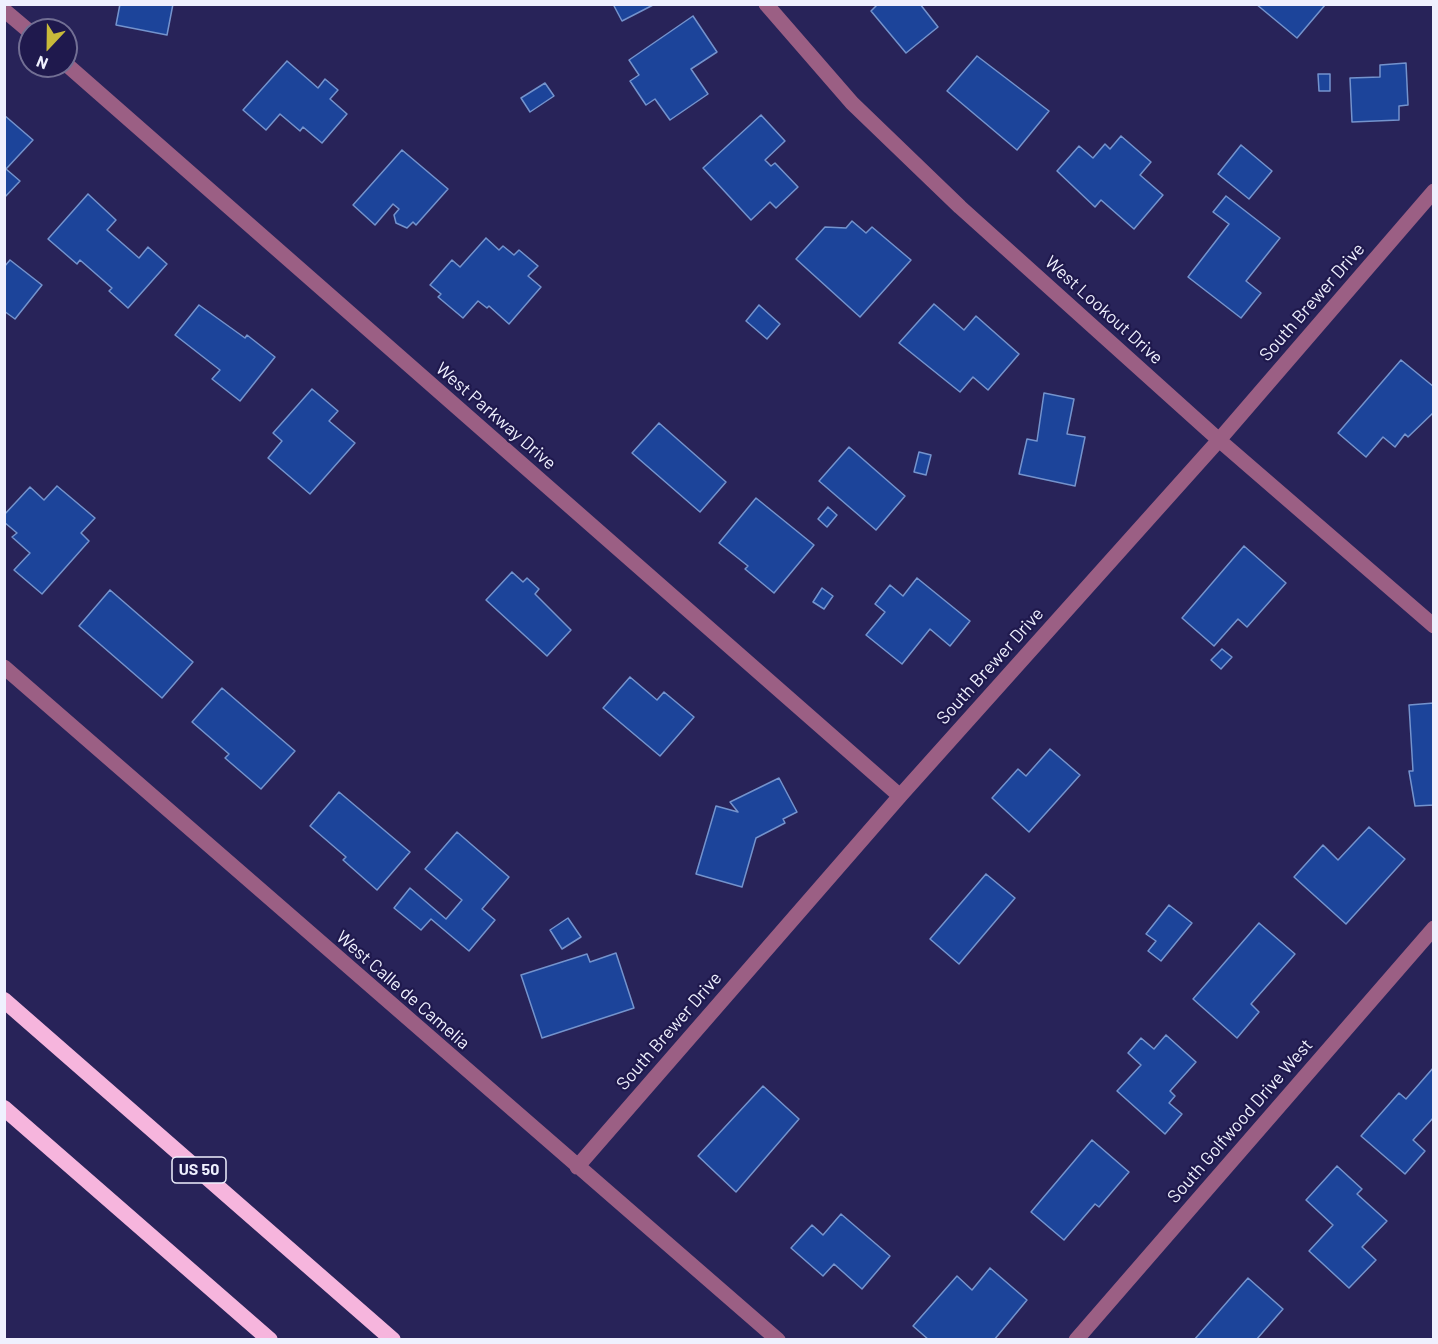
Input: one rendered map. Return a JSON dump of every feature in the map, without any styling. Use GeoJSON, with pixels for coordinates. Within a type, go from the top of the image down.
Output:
{"type":"FeatureCollection","features":[{"type":"Feature","properties":{"kind":"highway","name":"US 50"},"geometry":{"type":"LineString","coordinates":[[4,1000],[393,1340]]}},
{"type":"Feature","properties":{"kind":"highway"},"geometry":{"type":"LineString","coordinates":[[4,1108],[270,1340]]}},
{"type":"Feature","properties":{"kind":"street","name":"West Lookout Drive"},"geometry":{"type":"LineString","coordinates":[[766,4],[852,103],[960,207],[1219,440],[1434,626]]}},
{"type":"Feature","properties":{"kind":"street"},"geometry":{"type":"LineString","coordinates":[[4,10],[18,22]]}},
{"type":"Feature","properties":{"kind":"street","name":"West Parkway Drive"},"geometry":{"type":"LineString","coordinates":[[78,75],[900,796]]}},
{"type":"Feature","properties":{"kind":"street","name":"South Brewer Drive"},"geometry":{"type":"LineString","coordinates":[[577,1167],[900,796],[1219,440],[1434,191]]}},
{"type":"Feature","properties":{"kind":"street","name":"West Calle de Camelia"},"geometry":{"type":"LineString","coordinates":[[4,668],[778,1340]]}},
{"type":"Feature","properties":{"kind":"street","name":"South Golfwood Drive West"},"geometry":{"type":"LineString","coordinates":[[1076,1340],[1434,928]]}},
{"type":"Feature","properties":{"kind":"building"},"geometry":{"type":"Polygon","coordinates":[[[120,4],[173,4],[167,35],[116,25],[120,4]]]}},
{"type":"Feature","properties":{"kind":"building"},"geometry":{"type":"Polygon","coordinates":[[[613,4],[655,4],[622,21],[613,4]]]}},
{"type":"Feature","properties":{"kind":"building"},"geometry":{"type":"Polygon","coordinates":[[[878,4],[920,4],[938,27],[906,53],[871,11],[878,4]]]}},
{"type":"Feature","properties":{"kind":"building"},"geometry":{"type":"Polygon","coordinates":[[[1256,4],[1325,4],[1325,5],[1297,38],[1256,4]]]}},
{"type":"Feature","properties":{"kind":"building"},"geometry":{"type":"Polygon","coordinates":[[[693,16],[717,52],[691,69],[708,94],[670,120],[655,99],[646,105],[630,81],[639,75],[629,60],[693,16]]]}},
{"type":"Feature","properties":{"kind":"building"},"geometry":{"type":"Polygon","coordinates":[[[977,56],[1049,111],[1017,150],[947,91],[977,56]]]}},
{"type":"Feature","properties":{"kind":"building"},"geometry":{"type":"Polygon","coordinates":[[[287,61],[318,88],[325,79],[338,90],[330,99],[347,114],[322,143],[303,127],[300,131],[280,114],[266,130],[243,110],[287,61]]]}},
{"type":"Feature","properties":{"kind":"building"},"geometry":{"type":"Polygon","coordinates":[[[1406,63],[1408,105],[1399,106],[1399,120],[1352,122],[1350,78],[1380,77],[1380,65],[1406,63]]]}},
{"type":"Feature","properties":{"kind":"building"},"geometry":{"type":"Polygon","coordinates":[[[1318,74],[1330,74],[1330,91],[1319,91],[1318,74]]]}},
{"type":"Feature","properties":{"kind":"building"},"geometry":{"type":"Polygon","coordinates":[[[545,83],[554,96],[530,112],[521,98],[545,83]]]}},
{"type":"Feature","properties":{"kind":"building"},"geometry":{"type":"Polygon","coordinates":[[[4,115],[33,140],[6,169],[20,181],[4,198],[4,115]]]}},
{"type":"Feature","properties":{"kind":"building"},"geometry":{"type":"Polygon","coordinates":[[[761,115],[785,141],[765,160],[771,166],[775,163],[798,187],[776,208],[770,202],[751,220],[703,168],[761,115]]]}},
{"type":"Feature","properties":{"kind":"building"},"geometry":{"type":"Polygon","coordinates":[[[1121,136],[1151,162],[1140,175],[1163,195],[1134,229],[1101,200],[1095,207],[1057,171],[1079,146],[1093,158],[1105,144],[1110,149],[1121,136]]]}},
{"type":"Feature","properties":{"kind":"building"},"geometry":{"type":"Polygon","coordinates":[[[1241,145],[1272,171],[1249,199],[1218,174],[1241,145]]]}},
{"type":"Feature","properties":{"kind":"building"},"geometry":{"type":"Polygon","coordinates":[[[402,150],[448,189],[416,225],[413,222],[407,228],[396,223],[394,215],[399,209],[393,204],[375,225],[353,205],[402,150]]]}},
{"type":"Feature","properties":{"kind":"building"},"geometry":{"type":"Polygon","coordinates":[[[88,194],[116,220],[107,230],[139,258],[148,247],[167,264],[128,308],[109,291],[112,288],[80,260],[77,264],[48,239],[88,194]]]}},
{"type":"Feature","properties":{"kind":"building"},"geometry":{"type":"Polygon","coordinates":[[[1226,196],[1280,238],[1246,281],[1261,293],[1241,318],[1188,277],[1229,224],[1213,212],[1226,196]]]}},
{"type":"Feature","properties":{"kind":"building"},"geometry":{"type":"Polygon","coordinates":[[[852,221],[866,233],[872,227],[911,260],[860,317],[796,259],[825,227],[846,228],[852,221]]]}},
{"type":"Feature","properties":{"kind":"building"},"geometry":{"type":"Polygon","coordinates":[[[486,238],[499,250],[503,246],[514,255],[519,250],[538,266],[528,276],[541,287],[509,324],[489,306],[487,308],[478,301],[463,318],[438,297],[441,294],[430,285],[452,260],[460,267],[486,238]]]}},
{"type":"Feature","properties":{"kind":"building"},"geometry":{"type":"Polygon","coordinates":[[[10,260],[42,285],[15,319],[4,311],[4,267],[10,260]]]}},
{"type":"Feature","properties":{"kind":"building"},"geometry":{"type":"Polygon","coordinates":[[[934,304],[964,330],[976,316],[1019,354],[988,390],[973,377],[960,392],[899,343],[934,304]]]}},
{"type":"Feature","properties":{"kind":"building"},"geometry":{"type":"Polygon","coordinates":[[[199,305],[245,338],[247,335],[275,357],[240,401],[212,379],[220,370],[175,335],[199,305]]]}},
{"type":"Feature","properties":{"kind":"building"},"geometry":{"type":"Polygon","coordinates":[[[759,305],[780,324],[767,339],[746,321],[759,305]]]}},
{"type":"Feature","properties":{"kind":"building"},"geometry":{"type":"Polygon","coordinates":[[[1401,360],[1434,387],[1434,412],[1408,437],[1405,434],[1395,447],[1383,437],[1366,457],[1338,433],[1401,360]]]}},
{"type":"Feature","properties":{"kind":"building"},"geometry":{"type":"Polygon","coordinates":[[[312,389],[338,411],[329,421],[355,443],[310,494],[268,458],[282,441],[273,433],[312,389]]]}},
{"type":"Feature","properties":{"kind":"building"},"geometry":{"type":"Polygon","coordinates":[[[1044,393],[1074,399],[1067,434],[1085,437],[1075,486],[1019,474],[1027,439],[1037,441],[1044,393]]]}},
{"type":"Feature","properties":{"kind":"building"},"geometry":{"type":"Polygon","coordinates":[[[659,423],[726,482],[700,512],[632,453],[659,423]]]}},
{"type":"Feature","properties":{"kind":"building"},"geometry":{"type":"Polygon","coordinates":[[[849,447],[905,496],[876,530],[819,481],[849,447]]]}},
{"type":"Feature","properties":{"kind":"building"},"geometry":{"type":"Polygon","coordinates":[[[919,452],[931,455],[926,475],[914,472],[919,452]]]}},
{"type":"Feature","properties":{"kind":"building"},"geometry":{"type":"Polygon","coordinates":[[[57,486],[95,518],[81,533],[89,541],[42,594],[14,570],[30,553],[12,537],[17,533],[4,522],[4,515],[30,487],[44,500],[57,486]]]}},
{"type":"Feature","properties":{"kind":"building"},"geometry":{"type":"Polygon","coordinates":[[[756,498],[814,545],[774,593],[745,569],[748,566],[719,543],[756,498]]]}},
{"type":"Feature","properties":{"kind":"building"},"geometry":{"type":"Polygon","coordinates":[[[828,507],[837,515],[827,527],[818,519],[828,507]]]}},
{"type":"Feature","properties":{"kind":"building"},"geometry":{"type":"Polygon","coordinates":[[[1244,546],[1286,583],[1247,627],[1238,619],[1214,646],[1182,618],[1244,546]]]}},
{"type":"Feature","properties":{"kind":"building"},"geometry":{"type":"Polygon","coordinates":[[[512,572],[523,582],[527,578],[539,589],[535,594],[571,630],[547,656],[486,600],[512,572]]]}},
{"type":"Feature","properties":{"kind":"building"},"geometry":{"type":"Polygon","coordinates":[[[917,578],[970,621],[950,646],[930,629],[902,664],[866,635],[885,612],[875,604],[890,585],[903,596],[917,578]]]}},
{"type":"Feature","properties":{"kind":"building"},"geometry":{"type":"Polygon","coordinates":[[[822,588],[833,596],[824,609],[813,602],[822,588]]]}},
{"type":"Feature","properties":{"kind":"building"},"geometry":{"type":"Polygon","coordinates":[[[110,590],[193,662],[162,698],[79,626],[110,590]]]}},
{"type":"Feature","properties":{"kind":"building"},"geometry":{"type":"Polygon","coordinates":[[[1222,649],[1232,657],[1221,669],[1211,660],[1222,649]]]}},
{"type":"Feature","properties":{"kind":"building"},"geometry":{"type":"Polygon","coordinates":[[[630,677],[657,700],[664,692],[694,717],[660,756],[603,708],[630,677]]]}},
{"type":"Feature","properties":{"kind":"building"},"geometry":{"type":"Polygon","coordinates":[[[222,688],[295,751],[261,789],[225,758],[229,754],[192,722],[222,688]]]}},
{"type":"Feature","properties":{"kind":"building"},"geometry":{"type":"Polygon","coordinates":[[[1434,703],[1434,805],[1415,806],[1409,771],[1413,771],[1409,705],[1434,703]]]}},
{"type":"Feature","properties":{"kind":"building"},"geometry":{"type":"Polygon","coordinates":[[[1050,749],[1080,775],[1029,832],[992,798],[1018,769],[1026,776],[1050,749]]]}},
{"type":"Feature","properties":{"kind":"building"},"geometry":{"type":"Polygon","coordinates":[[[779,778],[797,812],[783,819],[785,823],[756,838],[742,887],[696,874],[716,806],[738,812],[730,802],[779,778]]]}},
{"type":"Feature","properties":{"kind":"building"},"geometry":{"type":"Polygon","coordinates":[[[339,792],[410,852],[377,890],[343,860],[346,857],[310,826],[339,792]]]}},
{"type":"Feature","properties":{"kind":"building"},"geometry":{"type":"Polygon","coordinates":[[[1369,827],[1405,859],[1346,924],[1294,877],[1323,845],[1338,860],[1369,827]]]}},
{"type":"Feature","properties":{"kind":"building"},"geometry":{"type":"Polygon","coordinates":[[[457,832],[509,877],[482,909],[495,920],[469,951],[431,919],[421,930],[394,908],[410,888],[446,919],[462,900],[425,869],[457,832]]]}},
{"type":"Feature","properties":{"kind":"building"},"geometry":{"type":"Polygon","coordinates":[[[986,874],[1015,898],[959,964],[930,939],[986,874]]]}},
{"type":"Feature","properties":{"kind":"building"},"geometry":{"type":"Polygon","coordinates":[[[1169,905],[1192,923],[1161,961],[1148,951],[1156,941],[1146,934],[1169,905]]]}},
{"type":"Feature","properties":{"kind":"building"},"geometry":{"type":"Polygon","coordinates":[[[568,918],[581,937],[562,949],[550,930],[568,918]]]}},
{"type":"Feature","properties":{"kind":"building"},"geometry":{"type":"Polygon","coordinates":[[[1259,923],[1295,954],[1251,1004],[1259,1012],[1237,1038],[1193,999],[1259,923]]]}},
{"type":"Feature","properties":{"kind":"building"},"geometry":{"type":"Polygon","coordinates":[[[616,953],[634,1008],[542,1038],[521,975],[587,954],[590,962],[616,953]]]}},
{"type":"Feature","properties":{"kind":"building"},"geometry":{"type":"Polygon","coordinates":[[[1166,1035],[1196,1062],[1170,1091],[1175,1096],[1169,1103],[1182,1114],[1165,1134],[1117,1091],[1141,1065],[1128,1053],[1141,1038],[1154,1049],[1166,1035]]]}},
{"type":"Feature","properties":{"kind":"building"},"geometry":{"type":"Polygon","coordinates":[[[1434,1067],[1434,1117],[1413,1140],[1425,1151],[1405,1174],[1361,1136],[1399,1093],[1406,1099],[1434,1067]]]}},
{"type":"Feature","properties":{"kind":"building"},"geometry":{"type":"Polygon","coordinates":[[[763,1086],[799,1119],[736,1192],[698,1156],[763,1086]]]}},
{"type":"Feature","properties":{"kind":"building"},"geometry":{"type":"Polygon","coordinates":[[[1092,1140],[1129,1172],[1099,1207],[1095,1204],[1064,1240],[1031,1212],[1092,1140]]]}},
{"type":"Feature","properties":{"kind":"building"},"geometry":{"type":"Polygon","coordinates":[[[1337,1166],[1362,1189],[1357,1194],[1387,1221],[1362,1247],[1376,1260],[1349,1288],[1309,1251],[1333,1225],[1306,1200],[1337,1166]]]}},
{"type":"Feature","properties":{"kind":"building"},"geometry":{"type":"Polygon","coordinates":[[[841,1214],[890,1256],[862,1289],[834,1264],[823,1276],[791,1248],[812,1225],[823,1235],[841,1214]]]}},
{"type":"Feature","properties":{"kind":"building"},"geometry":{"type":"Polygon","coordinates":[[[990,1268],[1027,1300],[994,1340],[929,1340],[913,1326],[957,1276],[972,1290],[990,1268]]]}},
{"type":"Feature","properties":{"kind":"building"},"geometry":{"type":"Polygon","coordinates":[[[1248,1278],[1283,1309],[1256,1340],[1194,1340],[1248,1278]]]}}]}
